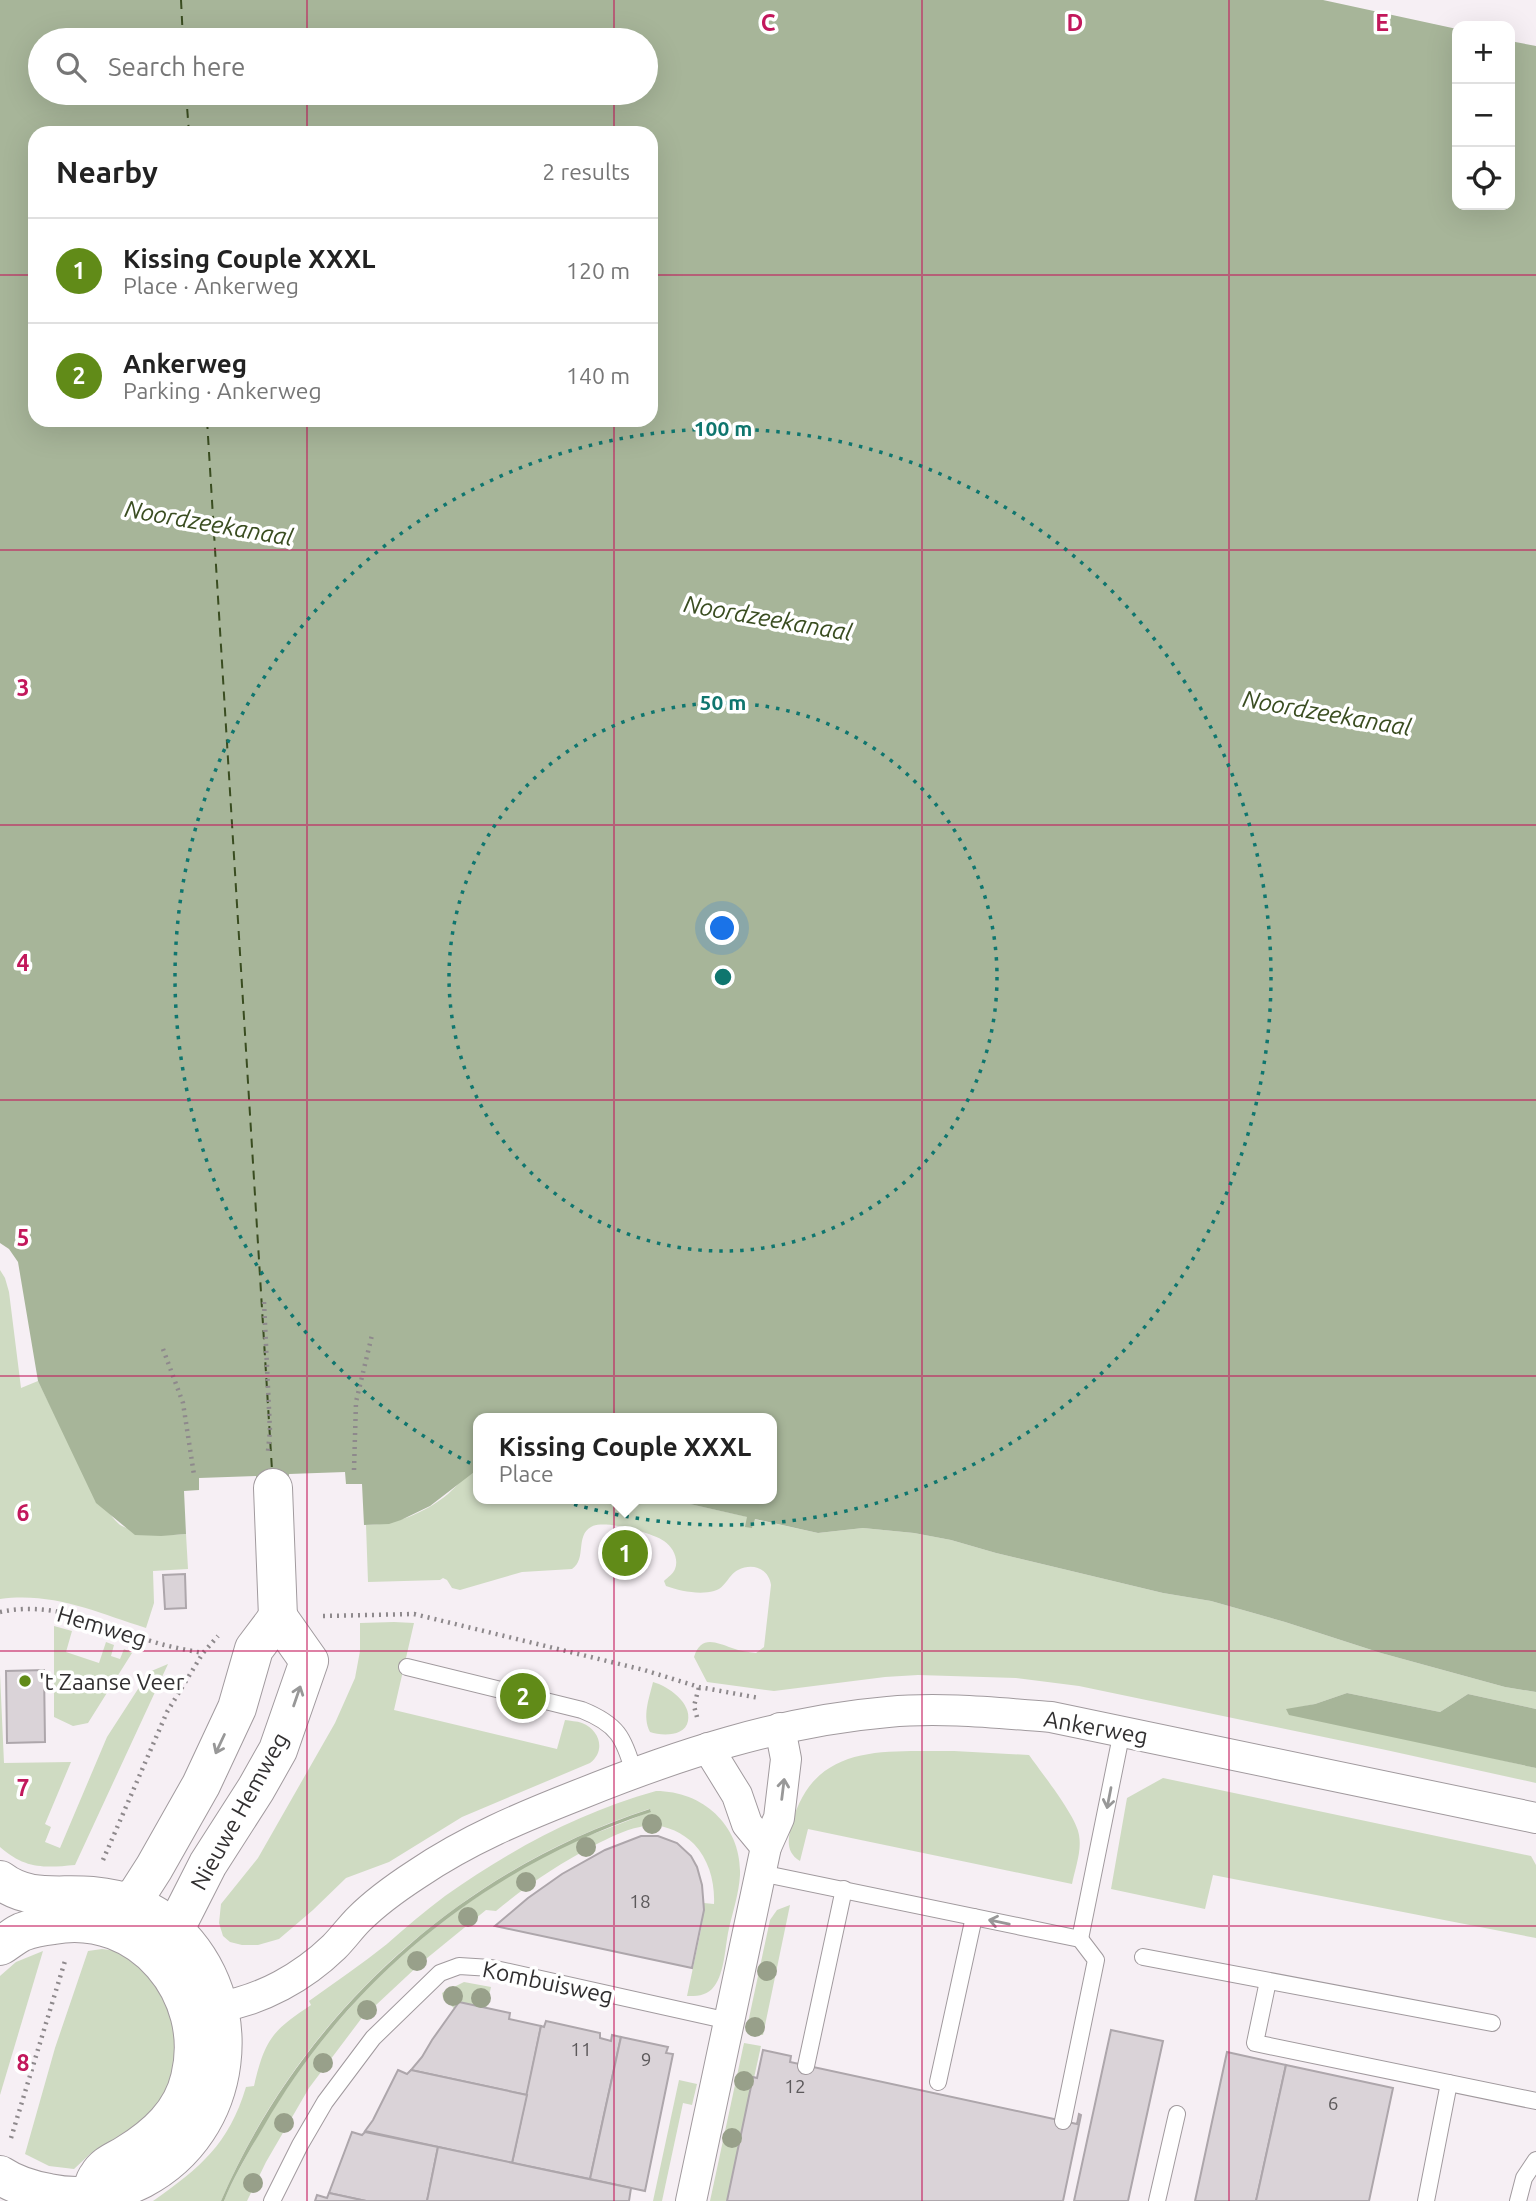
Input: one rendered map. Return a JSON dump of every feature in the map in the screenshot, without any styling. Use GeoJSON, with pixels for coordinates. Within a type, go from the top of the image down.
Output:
{"type":"FeatureCollection","features":[{"type":"Feature","properties":{"kind":"main road"},"geometry":{"type":"LineString","coordinates":[[270,1472],[278,1617]]}},
{"type":"Feature","properties":{"kind":"main road","name":"Nieuwe Hemweg"},"geometry":{"type":"LineString","coordinates":[[116,1913],[138,1893],[201,1785],[237,1708],[254,1649],[278,1617],[309,1661],[278,1749],[208,1864],[174,1931]]}},
{"type":"Feature","properties":{"kind":"main road"},"geometry":{"type":"LineString","coordinates":[[15,1887],[92,1896],[116,1913],[166,1966],[192,2018],[194,2049],[190,2079],[181,2102],[166,2124],[146,2142],[107,2165],[96,2177],[91,2199]]}},
{"type":"Feature","properties":{"kind":"main road"},"geometry":{"type":"LineString","coordinates":[[7,1932],[116,1913],[153,1914],[174,1931],[200,1961],[211,1980],[223,2025],[223,2054],[218,2083],[208,2110],[193,2135],[174,2157],[120,2190],[91,2199],[22,2188]]}},
{"type":"Feature","properties":{"kind":"main road"},"geometry":{"type":"LineString","coordinates":[[177,1984],[219,2007]]}},
{"type":"Feature","properties":{"kind":"street","name":"Ankerweg"},"geometry":{"type":"LineString","coordinates":[[219,2007],[233,2005],[271,1991],[302,1973],[335,1946],[359,1919],[388,1895],[446,1855],[505,1825],[634,1773],[708,1748],[780,1728],[888,1712],[985,1712],[1051,1717],[1536,1818]]}},
{"type":"Feature","properties":{"kind":"street"},"geometry":{"type":"LineString","coordinates":[[691,2201],[764,1860],[779,1818],[786,1759],[780,1728]]}},
{"type":"Feature","properties":{"kind":"street"},"geometry":{"type":"LineString","coordinates":[[708,1748],[737,1795],[764,1860]]}},
{"type":"Feature","properties":{"kind":"lane"},"geometry":{"type":"LineString","coordinates":[[407,1667],[596,1715],[618,1732],[625,1743],[634,1773]]}},
{"type":"Feature","properties":{"kind":"lane"},"geometry":{"type":"LineString","coordinates":[[1080,1939],[1122,1731]]}},
{"type":"Feature","properties":{"kind":"lane"},"geometry":{"type":"LineString","coordinates":[[764,1860],[844,1889],[1080,1939],[1096,1960],[1063,2121]]}},
{"type":"Feature","properties":{"kind":"lane"},"geometry":{"type":"LineString","coordinates":[[807,2066],[844,1889]]}},
{"type":"Feature","properties":{"kind":"lane"},"geometry":{"type":"LineString","coordinates":[[938,2082],[974,1917]]}},
{"type":"Feature","properties":{"kind":"lane"},"geometry":{"type":"LineString","coordinates":[[1143,1957],[1492,2023]]}},
{"type":"Feature","properties":{"kind":"lane","name":"Kombuisweg"},"geometry":{"type":"LineString","coordinates":[[272,2201],[306,2134],[347,2072],[373,2038],[440,1973],[459,1966],[491,1968],[729,2021]]}},
{"type":"Feature","properties":{"kind":"lane"},"geometry":{"type":"LineString","coordinates":[[1268,1980],[1255,2043],[1536,2101]]}},
{"type":"Feature","properties":{"kind":"lane"},"geometry":{"type":"LineString","coordinates":[[1426,2201],[1449,2083]]}},
{"type":"Feature","properties":{"kind":"lane"},"geometry":{"type":"LineString","coordinates":[[1157,2201],[1177,2114]]}},
{"type":"Feature","properties":{"kind":"lane"},"geometry":{"type":"LineString","coordinates":[[1518,2201],[1524,2178],[1536,2160]]}},
{"type":"Feature","properties":{"kind":"path"},"geometry":{"type":"LineString","coordinates":[[264,1301],[270,1472]]}},
{"type":"Feature","properties":{"kind":"path"},"geometry":{"type":"LineString","coordinates":[[354,1470],[356,1402],[372,1335]]}},
{"type":"Feature","properties":{"kind":"path"},"geometry":{"type":"LineString","coordinates":[[163,1349],[183,1403],[194,1475]]}},
{"type":"Feature","properties":{"kind":"path"},"geometry":{"type":"LineString","coordinates":[[368,1606],[368,1615]]}},
{"type":"Feature","properties":{"kind":"path","name":"Hemweg"},"geometry":{"type":"LineString","coordinates":[[0,1612],[18,1608],[59,1610],[157,1643],[203,1653]]}},
{"type":"Feature","properties":{"kind":"path"},"geometry":{"type":"LineString","coordinates":[[103,1860],[167,1712],[203,1653],[217,1637],[238,1623],[278,1617],[414,1614],[699,1687]]}},
{"type":"Feature","properties":{"kind":"path"},"geometry":{"type":"LineString","coordinates":[[597,1659],[599,1650]]}},
{"type":"Feature","properties":{"kind":"path"},"geometry":{"type":"LineString","coordinates":[[11,2138],[67,1954]]}},
{"type":"Feature","properties":{"kind":"shaded area"},"geometry":{"type":"Polygon","coordinates":[[[0,1270],[9,1292],[21,1388],[38,1381],[90,1482],[113,1518],[122,1526],[153,1534],[186,1534],[188,1569],[153,1571],[154,1603],[146,1628],[56,1601],[38,1598],[0,1599],[0,1270]]]}},
{"type":"Feature","properties":{"kind":"shaded area"},"geometry":{"type":"Polygon","coordinates":[[[473,1472],[473,1504],[690,1504],[748,1517],[752,1528],[754,1519],[818,1533],[863,1528],[951,1540],[1163,1593],[1211,1601],[1381,1653],[1505,1687],[1536,1692],[1536,1709],[1468,1694],[1440,1712],[1347,1693],[1287,1710],[1536,1768],[1536,1783],[1079,1686],[1016,1678],[918,1675],[774,1691],[707,1682],[694,1657],[700,1645],[714,1642],[756,1653],[764,1647],[770,1579],[759,1568],[749,1567],[735,1572],[714,1591],[696,1592],[671,1588],[666,1586],[664,1581],[676,1565],[676,1557],[670,1546],[649,1534],[617,1526],[597,1525],[586,1531],[579,1559],[572,1569],[522,1572],[460,1590],[452,1588],[443,1578],[368,1582],[366,1525],[388,1523],[419,1512],[439,1501],[473,1472]]]}},
{"type":"Feature","properties":{"kind":"shaded area"},"geometry":{"type":"Polygon","coordinates":[[[360,1623],[414,1623],[394,1710],[557,1749],[565,1720],[578,1722],[588,1726],[597,1736],[598,1753],[590,1763],[462,1817],[389,1862],[346,1878],[279,1939],[258,1945],[230,1942],[223,1936],[219,1923],[221,1904],[258,1858],[335,1723],[355,1678],[360,1651],[360,1623]]]}},
{"type":"Feature","properties":{"kind":"shaded area"},"geometry":{"type":"Polygon","coordinates":[[[54,1626],[72,1631],[66,1652],[99,1663],[106,1642],[114,1645],[111,1656],[120,1659],[124,1649],[132,1653],[88,1723],[73,1726],[54,1717],[54,1626]]]}},
{"type":"Feature","properties":{"kind":"shaded area"},"geometry":{"type":"Polygon","coordinates":[[[168,1664],[75,1865],[35,1865],[18,1860],[0,1847],[0,1674],[4,1763],[71,1762],[45,1824],[51,1827],[45,1842],[60,1848],[107,1737],[149,1672],[168,1664]]]}},
{"type":"Feature","properties":{"kind":"shaded area"},"geometry":{"type":"Polygon","coordinates":[[[653,1682],[672,1691],[686,1708],[688,1721],[678,1733],[650,1732],[646,1714],[653,1682]]]}},
{"type":"Feature","properties":{"kind":"shaded area"},"geometry":{"type":"Polygon","coordinates":[[[954,1751],[1029,1755],[1077,1827],[1080,1847],[1072,1884],[808,1829],[800,1861],[792,1853],[789,1834],[803,1796],[817,1777],[835,1764],[879,1753],[954,1751]]]}},
{"type":"Feature","properties":{"kind":"shaded area"},"geometry":{"type":"Polygon","coordinates":[[[1163,1778],[1531,1856],[1536,1865],[1536,1938],[1213,1875],[1205,1909],[1111,1889],[1127,1798],[1163,1778]]]}},
{"type":"Feature","properties":{"kind":"shaded area"},"geometry":{"type":"Polygon","coordinates":[[[656,1791],[690,1797],[717,1815],[727,1827],[739,1858],[737,1897],[723,1963],[716,1984],[709,1991],[687,1996],[704,1903],[714,1904],[712,1880],[704,1857],[688,1839],[662,1826],[640,1827],[617,1834],[556,1867],[496,1911],[486,1910],[421,1963],[361,2019],[309,2088],[266,2162],[247,2201],[224,2201],[261,2130],[289,2086],[319,2044],[389,1968],[428,1934],[512,1874],[558,1849],[651,1811],[649,1809],[579,1836],[513,1870],[450,1911],[393,1959],[341,2012],[294,2070],[254,2134],[221,2201],[153,2201],[211,2153],[231,2124],[246,2087],[254,2086],[262,2057],[272,2038],[287,2022],[311,2005],[309,2001],[378,1951],[445,1896],[495,1863],[573,1821],[656,1791]]]}},
{"type":"Feature","properties":{"kind":"shaded area"},"geometry":{"type":"Polygon","coordinates":[[[790,1905],[763,2035],[746,2032],[770,1920],[777,1910],[790,1905]]]}},
{"type":"Feature","properties":{"kind":"shaded area"},"geometry":{"type":"Polygon","coordinates":[[[43,1951],[0,2095],[0,1976],[16,1962],[43,1951]]]}},
{"type":"Feature","properties":{"kind":"shaded area"},"geometry":{"type":"Polygon","coordinates":[[[88,1951],[117,1951],[158,1981],[178,2033],[174,2074],[152,2115],[90,2154],[74,2169],[49,2166],[25,2154],[55,2048],[88,1951]]]}},
{"type":"Feature","properties":{"kind":"shaded area"},"geometry":{"type":"Polygon","coordinates":[[[464,1982],[491,1987],[485,2014],[460,2014],[443,1998],[442,1993],[464,1982]]]}},
{"type":"Feature","properties":{"kind":"shaded area"},"geometry":{"type":"Polygon","coordinates":[[[744,2043],[761,2046],[727,2201],[710,2201],[744,2043]]]}},
{"type":"Feature","properties":{"kind":"shaded area"},"geometry":{"type":"Polygon","coordinates":[[[679,2080],[697,2084],[692,2105],[683,2103],[662,2201],[653,2201],[679,2080]]]}},
{"type":"Feature","properties":{"kind":"water","name":"Noordzeekanaal"},"geometry":{"type":"Polygon","coordinates":[[[0,0],[1323,0],[1452,28],[1452,210],[1515,210],[1515,42],[1536,46],[1536,1692],[1505,1687],[1381,1653],[1211,1601],[1163,1593],[951,1540],[863,1528],[818,1533],[755,1519],[752,1528],[745,1527],[747,1517],[690,1504],[777,1504],[777,1413],[473,1413],[473,1473],[430,1506],[401,1520],[389,1524],[364,1525],[362,1484],[346,1484],[345,1472],[289,1474],[288,1487],[257,1489],[256,1476],[199,1478],[199,1490],[184,1491],[186,1534],[135,1535],[96,1503],[38,1381],[18,1262],[9,1249],[0,1243],[0,0]]]}},
{"type":"Feature","properties":{"kind":"water"},"geometry":{"type":"Polygon","coordinates":[[[1347,1693],[1440,1712],[1468,1694],[1536,1709],[1536,1768],[1289,1715],[1286,1709],[1315,1704],[1347,1693]]]}},
{"type":"Feature","properties":{"kind":"water"},"geometry":{"type":"Polygon","coordinates":[[[650,1809],[651,1812],[591,1835],[534,1863],[480,1896],[429,1933],[381,1975],[338,2022],[299,2072],[248,2153],[224,2201],[221,2201],[255,2134],[295,2070],[341,2012],[394,1959],[451,1911],[513,1870],[580,1836],[650,1809]]]}},
{"type":"Feature","properties":{"kind":"building"},"geometry":{"type":"Polygon","coordinates":[[[185,1574],[186,1608],[165,1609],[163,1575],[185,1574]]]}},
{"type":"Feature","properties":{"kind":"building"},"geometry":{"type":"Polygon","coordinates":[[[44,1670],[45,1742],[7,1743],[6,1671],[44,1670]]]}},
{"type":"Feature","properties":{"kind":"building"},"geometry":{"type":"Polygon","coordinates":[[[641,1836],[658,1836],[677,1843],[691,1856],[697,1867],[704,1910],[692,1968],[495,1926],[562,1874],[605,1850],[641,1836]]]}},
{"type":"Feature","properties":{"kind":"building"},"geometry":{"type":"Polygon","coordinates":[[[459,2002],[510,2013],[509,2019],[541,2026],[527,2095],[411,2070],[459,2002]]]}},
{"type":"Feature","properties":{"kind":"building"},"geometry":{"type":"Polygon","coordinates":[[[546,2021],[600,2033],[600,2038],[611,2041],[612,2035],[621,2037],[590,2179],[512,2163],[541,2026],[544,2027],[546,2021]]]}},
{"type":"Feature","properties":{"kind":"building"},"geometry":{"type":"Polygon","coordinates":[[[1111,2030],[1163,2041],[1128,2201],[1074,2201],[1111,2030]]]}},
{"type":"Feature","properties":{"kind":"building"},"geometry":{"type":"Polygon","coordinates":[[[621,2037],[668,2047],[666,2053],[673,2054],[645,2191],[590,2179],[621,2037]]]}},
{"type":"Feature","properties":{"kind":"building"},"geometry":{"type":"Polygon","coordinates":[[[763,2050],[791,2056],[790,2062],[1077,2124],[1079,2114],[1081,2115],[1063,2201],[727,2201],[753,2077],[757,2078],[763,2050]]]}},
{"type":"Feature","properties":{"kind":"building"},"geometry":{"type":"Polygon","coordinates":[[[1227,2052],[1286,2065],[1256,2201],[1195,2201],[1227,2052]]]}},
{"type":"Feature","properties":{"kind":"building"},"geometry":{"type":"Polygon","coordinates":[[[1286,2065],[1393,2088],[1369,2201],[1256,2201],[1286,2065]]]}},
{"type":"Feature","properties":{"kind":"building"},"geometry":{"type":"Polygon","coordinates":[[[398,2070],[407,2074],[411,2070],[527,2095],[512,2163],[365,2131],[398,2070]]]}},
{"type":"Feature","properties":{"kind":"building"},"geometry":{"type":"Polygon","coordinates":[[[352,2132],[362,2135],[365,2132],[438,2147],[427,2201],[366,2201],[329,2193],[352,2132]]]}},
{"type":"Feature","properties":{"kind":"building"},"geometry":{"type":"Polygon","coordinates":[[[438,2147],[631,2188],[629,2201],[427,2201],[438,2147]]]}},
{"type":"Feature","properties":{"kind":"building"},"geometry":{"type":"Polygon","coordinates":[[[329,2193],[366,2201],[315,2201],[317,2195],[327,2198],[329,2193]]]}},
{"type":"Feature","properties":{"kind":"ferry route"},"geometry":{"type":"LineString","coordinates":[[181,0],[182,28]]}},
{"type":"Feature","properties":{"kind":"ferry route"},"geometry":{"type":"LineString","coordinates":[[187,105],[188,126]]}},
{"type":"Feature","properties":{"kind":"ferry route"},"geometry":{"type":"LineString","coordinates":[[207,427],[272,1470]]}},
{"type":"Feature","properties":{"kind":"place","name":"Kissing Couple XXXL"},"geometry":{"type":"Point","coordinates":[625,1553]}},
{"type":"Feature","properties":{"kind":"place","name":"'t Zaanse Veer"},"geometry":{"type":"Point","coordinates":[25,1681]}},
{"type":"Feature","properties":{"kind":"place","name":"Ankerweg"},"geometry":{"type":"Point","coordinates":[523,1696]}}]}
